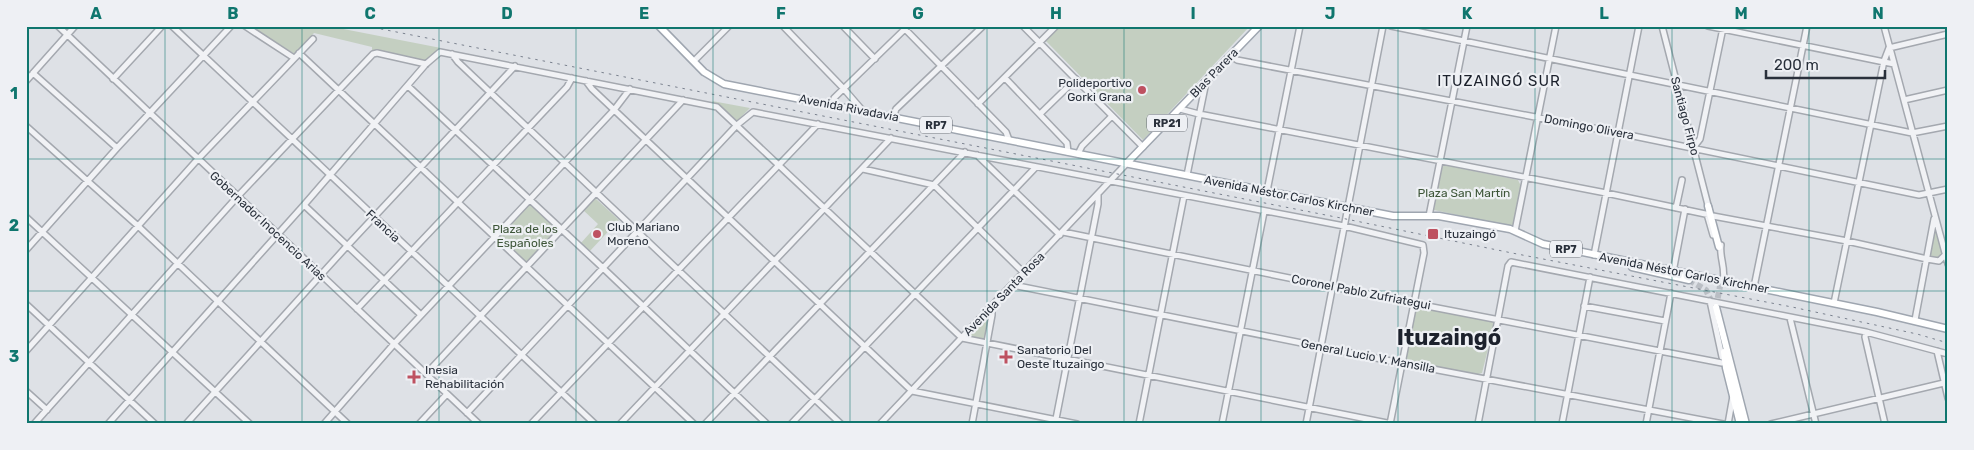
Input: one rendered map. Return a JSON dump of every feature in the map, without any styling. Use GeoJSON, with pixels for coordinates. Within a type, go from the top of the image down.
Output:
{"type":"FeatureCollection","features":[{"type":"Feature","properties":{"kind":"main road","name":"RP7"},"geometry":{"type":"LineString","coordinates":[[659,26],[694,61]]}},
{"type":"Feature","properties":{"kind":"main road","name":"Blas Parera"},"geometry":{"type":"LineString","coordinates":[[1127,163],[1259,26]]}},
{"type":"Feature","properties":{"kind":"main road","name":"Avenida Rivadavia"},"geometry":{"type":"LineString","coordinates":[[694,61],[717,81],[724,84],[1127,163]]}},
{"type":"Feature","properties":{"kind":"main road","name":"Avenida Néstor Carlos Kirchner"},"geometry":{"type":"LineString","coordinates":[[1127,163],[1393,216],[1439,216],[1515,231],[1543,244],[1915,320],[1948,329]]}},
{"type":"Feature","properties":{"kind":"main road","name":"Santiago Firpo"},"geometry":{"type":"LineString","coordinates":[[1708,206],[1719,249]]}},
{"type":"Feature","properties":{"kind":"main road"},"geometry":{"type":"LineString","coordinates":[[1620,260],[1633,267],[1689,280]]}},
{"type":"Feature","properties":{"kind":"main road"},"geometry":{"type":"LineString","coordinates":[[1715,305],[1724,349],[1724,365],[1740,424]]}},
{"type":"Feature","properties":{"kind":"main road"},"geometry":{"type":"LineString","coordinates":[[1715,305],[1746,424]]}},
{"type":"Feature","properties":{"kind":"street","name":"Gobernador Inocencio Arias"},"geometry":{"type":"LineString","coordinates":[[58,26],[479,424]]}},
{"type":"Feature","properties":{"kind":"street"},"geometry":{"type":"LineString","coordinates":[[26,81],[75,26]]}},
{"type":"Feature","properties":{"kind":"street"},"geometry":{"type":"LineString","coordinates":[[113,79],[162,26]]}},
{"type":"Feature","properties":{"kind":"street","name":"Francia"},"geometry":{"type":"LineString","coordinates":[[172,26],[595,424]]}},
{"type":"Feature","properties":{"kind":"street"},"geometry":{"type":"LineString","coordinates":[[26,250],[117,148],[232,26]]}},
{"type":"Feature","properties":{"kind":"street"},"geometry":{"type":"LineString","coordinates":[[245,26],[294,58]]}},
{"type":"Feature","properties":{"kind":"street"},"geometry":{"type":"LineString","coordinates":[[694,61],[729,26]]}},
{"type":"Feature","properties":{"kind":"street"},"geometry":{"type":"LineString","coordinates":[[783,26],[844,88],[863,111]]}},
{"type":"Feature","properties":{"kind":"street"},"geometry":{"type":"LineString","coordinates":[[843,26],[875,59]]}},
{"type":"Feature","properties":{"kind":"street"},"geometry":{"type":"LineString","coordinates":[[893,117],[896,109],[983,26]]}},
{"type":"Feature","properties":{"kind":"street"},"geometry":{"type":"LineString","coordinates":[[1023,26],[1143,147]]}},
{"type":"Feature","properties":{"kind":"street"},"geometry":{"type":"LineString","coordinates":[[978,104],[1056,26]]}},
{"type":"Feature","properties":{"kind":"street"},"geometry":{"type":"LineString","coordinates":[[1267,191],[1300,26]]}},
{"type":"Feature","properties":{"kind":"street"},"geometry":{"type":"LineString","coordinates":[[1306,424],[1383,26]]}},
{"type":"Feature","properties":{"kind":"street"},"geometry":{"type":"LineString","coordinates":[[1391,26],[1912,132],[1948,126]]}},
{"type":"Feature","properties":{"kind":"street"},"geometry":{"type":"LineString","coordinates":[[1429,216],[1467,26]]}},
{"type":"Feature","properties":{"kind":"street"},"geometry":{"type":"LineString","coordinates":[[1515,231],[1556,26]]}},
{"type":"Feature","properties":{"kind":"street"},"geometry":{"type":"LineString","coordinates":[[1594,255],[1639,26]]}},
{"type":"Feature","properties":{"kind":"street","name":"Santiago Firpo"},"geometry":{"type":"LineString","coordinates":[[1662,26],[1708,206]]}},
{"type":"Feature","properties":{"kind":"street"},"geometry":{"type":"LineString","coordinates":[[1708,26],[1894,64]]}},
{"type":"Feature","properties":{"kind":"street"},"geometry":{"type":"LineString","coordinates":[[1754,287],[1765,225],[1807,26]]}},
{"type":"Feature","properties":{"kind":"street"},"geometry":{"type":"LineString","coordinates":[[1884,26],[1934,216],[1947,254],[1948,264]]}},
{"type":"Feature","properties":{"kind":"street"},"geometry":{"type":"LineString","coordinates":[[832,105],[834,98],[905,27],[1006,132],[1010,140]]}},
{"type":"Feature","properties":{"kind":"street"},"geometry":{"type":"LineString","coordinates":[[1693,148],[1700,139],[1723,28]]}},
{"type":"Feature","properties":{"kind":"street"},"geometry":{"type":"LineString","coordinates":[[1889,48],[1948,34]]}},
{"type":"Feature","properties":{"kind":"street"},"geometry":{"type":"LineString","coordinates":[[26,351],[198,160],[313,39]]}},
{"type":"Feature","properties":{"kind":"street"},"geometry":{"type":"LineString","coordinates":[[1834,304],[1870,124],[1884,61],[1889,48]]}},
{"type":"Feature","properties":{"kind":"street"},"geometry":{"type":"LineString","coordinates":[[108,424],[438,52],[717,107],[962,338],[1390,424],[1414,303]]}},
{"type":"Feature","properties":{"kind":"street"},"geometry":{"type":"LineString","coordinates":[[299,53],[694,424]]}},
{"type":"Feature","properties":{"kind":"street"},"geometry":{"type":"LineString","coordinates":[[34,424],[238,196],[375,54],[426,64]]}},
{"type":"Feature","properties":{"kind":"street"},"geometry":{"type":"LineString","coordinates":[[452,54],[490,93],[841,424]]}},
{"type":"Feature","properties":{"kind":"street","name":"Domingo Olivera"},"geometry":{"type":"LineString","coordinates":[[1231,56],[1237,60],[1619,133],[1920,195],[1948,189]]}},
{"type":"Feature","properties":{"kind":"street"},"geometry":{"type":"LineString","coordinates":[[186,424],[347,246],[515,66]]}},
{"type":"Feature","properties":{"kind":"street"},"geometry":{"type":"LineString","coordinates":[[33,73],[117,148]]}},
{"type":"Feature","properties":{"kind":"street"},"geometry":{"type":"LineString","coordinates":[[357,309],[492,164],[567,87],[572,78]]}},
{"type":"Feature","properties":{"kind":"street"},"geometry":{"type":"LineString","coordinates":[[1005,78],[1067,143],[1068,152]]}},
{"type":"Feature","properties":{"kind":"street"},"geometry":{"type":"LineString","coordinates":[[1040,114],[1076,80]]}},
{"type":"Feature","properties":{"kind":"street"},"geometry":{"type":"LineString","coordinates":[[586,81],[614,110],[912,391],[1055,422],[1077,424]]}},
{"type":"Feature","properties":{"kind":"street"},"geometry":{"type":"LineString","coordinates":[[1187,176],[1206,82]]}},
{"type":"Feature","properties":{"kind":"street"},"geometry":{"type":"LineString","coordinates":[[408,86],[767,424]]}},
{"type":"Feature","properties":{"kind":"street"},"geometry":{"type":"LineString","coordinates":[[324,424],[394,344],[614,110],[630,89]]}},
{"type":"Feature","properties":{"kind":"street"},"geometry":{"type":"LineString","coordinates":[[1904,100],[1948,90]]}},
{"type":"Feature","properties":{"kind":"street"},"geometry":{"type":"LineString","coordinates":[[426,374],[683,100]]}},
{"type":"Feature","properties":{"kind":"street"},"geometry":{"type":"LineString","coordinates":[[1180,108],[1199,114],[1606,193],[1710,216],[1847,241],[1927,259],[1939,260],[1947,254]]}},
{"type":"Feature","properties":{"kind":"street","name":"Avenida Rivadavia"},"geometry":{"type":"LineString","coordinates":[[737,125],[747,115],[754,112],[965,152],[1421,244],[1424,248],[1414,303]]}},
{"type":"Feature","properties":{"kind":"street"},"geometry":{"type":"LineString","coordinates":[[1078,154],[1082,146],[1112,116]]}},
{"type":"Feature","properties":{"kind":"street"},"geometry":{"type":"LineString","coordinates":[[531,424],[818,124]]}},
{"type":"Feature","properties":{"kind":"street"},"geometry":{"type":"LineString","coordinates":[[467,413],[737,125]]}},
{"type":"Feature","properties":{"kind":"street"},"geometry":{"type":"LineString","coordinates":[[26,126],[138,226],[177,265],[261,340],[348,424]]}},
{"type":"Feature","properties":{"kind":"street"},"geometry":{"type":"LineString","coordinates":[[620,424],[891,138]]}},
{"type":"Feature","properties":{"kind":"street"},"geometry":{"type":"LineString","coordinates":[[705,424],[965,152]]}},
{"type":"Feature","properties":{"kind":"street"},"geometry":{"type":"LineString","coordinates":[[977,155],[1014,192],[1061,234]]}},
{"type":"Feature","properties":{"kind":"street","name":"Avenida Santa Rosa"},"geometry":{"type":"LineString","coordinates":[[880,424],[992,308],[1127,163]]}},
{"type":"Feature","properties":{"kind":"street"},"geometry":{"type":"LineString","coordinates":[[791,424],[979,229],[1036,167]]}},
{"type":"Feature","properties":{"kind":"street"},"geometry":{"type":"LineString","coordinates":[[863,169],[934,185],[1024,272]]}},
{"type":"Feature","properties":{"kind":"street"},"geometry":{"type":"LineString","coordinates":[[1676,208],[1682,180]]}},
{"type":"Feature","properties":{"kind":"street"},"geometry":{"type":"LineString","coordinates":[[1055,422],[1092,239],[1098,195]]}},
{"type":"Feature","properties":{"kind":"street"},"geometry":{"type":"LineString","coordinates":[[1139,424],[1184,196]]}},
{"type":"Feature","properties":{"kind":"street"},"geometry":{"type":"LineString","coordinates":[[304,205],[421,315]]}},
{"type":"Feature","properties":{"kind":"street"},"geometry":{"type":"LineString","coordinates":[[1673,272],[1684,209]]}},
{"type":"Feature","properties":{"kind":"street"},"geometry":{"type":"LineString","coordinates":[[1222,424],[1264,212]]}},
{"type":"Feature","properties":{"kind":"street"},"geometry":{"type":"LineString","coordinates":[[1915,320],[1934,216]]}},
{"type":"Feature","properties":{"kind":"street"},"geometry":{"type":"LineString","coordinates":[[26,217],[250,424]]}},
{"type":"Feature","properties":{"kind":"street","name":"Coronel Pablo Zufriategui"},"geometry":{"type":"LineString","coordinates":[[1061,234],[1579,334],[1724,365]]}},
{"type":"Feature","properties":{"kind":"street"},"geometry":{"type":"LineString","coordinates":[[1719,249],[1725,272],[1723,281]]}},
{"type":"Feature","properties":{"kind":"street"},"geometry":{"type":"LineString","coordinates":[[1478,424],[1509,264],[1514,262],[1671,293],[1715,305],[1866,332],[1948,354]]}},
{"type":"Feature","properties":{"kind":"street"},"geometry":{"type":"LineString","coordinates":[[1562,424],[1590,277]]}},
{"type":"Feature","properties":{"kind":"street","name":"General Lucio V. Mansilla"},"geometry":{"type":"LineString","coordinates":[[1013,285],[1401,363],[1723,424]]}},
{"type":"Feature","properties":{"kind":"street"},"geometry":{"type":"LineString","coordinates":[[1646,424],[1671,293]]}},
{"type":"Feature","properties":{"kind":"street"},"geometry":{"type":"LineString","coordinates":[[26,304],[155,424]]}},
{"type":"Feature","properties":{"kind":"street"},"geometry":{"type":"LineString","coordinates":[[1715,305],[1724,365]]}},
{"type":"Feature","properties":{"kind":"street"},"geometry":{"type":"LineString","coordinates":[[1584,306],[1665,321]]}},
{"type":"Feature","properties":{"kind":"street"},"geometry":{"type":"LineString","coordinates":[[972,424],[992,308]]}},
{"type":"Feature","properties":{"kind":"street"},"geometry":{"type":"LineString","coordinates":[[1790,318],[1816,424]]}},
{"type":"Feature","properties":{"kind":"street"},"geometry":{"type":"LineString","coordinates":[[1866,332],[1865,337],[1885,424]]}},
{"type":"Feature","properties":{"kind":"street"},"geometry":{"type":"LineString","coordinates":[[1937,351],[1948,398]]}},
{"type":"Feature","properties":{"kind":"street"},"geometry":{"type":"LineString","coordinates":[[1771,424],[1946,383]]}},
{"type":"Feature","properties":{"kind":"street"},"geometry":{"type":"LineString","coordinates":[[26,391],[47,410]]}},
{"type":"Feature","properties":{"kind":"street"},"geometry":{"type":"LineString","coordinates":[[419,424],[447,394]]}},
{"type":"Feature","properties":{"kind":"street"},"geometry":{"type":"LineString","coordinates":[[1728,424],[1733,395]]}},
{"type":"Feature","properties":{"kind":"green space"},"geometry":{"type":"Polygon","coordinates":[[[249,26],[328,26],[441,48],[426,62],[372,50],[372,47],[314,33],[295,54],[249,26]]]}},
{"type":"Feature","properties":{"kind":"green space","name":"Polideportivo Gorki Grana"},"geometry":{"type":"Polygon","coordinates":[[[1056,26],[1250,26],[1143,140],[1044,39],[1056,26]]]}},
{"type":"Feature","properties":{"kind":"green space"},"geometry":{"type":"Polygon","coordinates":[[[712,101],[750,108],[736,122],[712,101]]]}},
{"type":"Feature","properties":{"kind":"green space","name":"Plaza San Martín"},"geometry":{"type":"Polygon","coordinates":[[[1444,165],[1518,180],[1521,186],[1514,224],[1510,226],[1434,210],[1440,170],[1444,165]]]}},
{"type":"Feature","properties":{"kind":"green space","name":"Club Mariano Moreno"},"geometry":{"type":"Polygon","coordinates":[[[595,198],[619,220],[589,252],[580,244],[598,224],[583,210],[595,198]]]}},
{"type":"Feature","properties":{"kind":"green space","name":"Plaza de los Españoles"},"geometry":{"type":"Polygon","coordinates":[[[530,202],[559,229],[525,263],[498,237],[530,202]]]}},
{"type":"Feature","properties":{"kind":"green space"},"geometry":{"type":"Polygon","coordinates":[[[1936,233],[1942,254],[1937,259],[1929,254],[1933,234],[1936,233]]]}},
{"type":"Feature","properties":{"kind":"green space"},"geometry":{"type":"Polygon","coordinates":[[[1418,307],[1493,322],[1494,325],[1482,373],[1478,374],[1411,362],[1406,358],[1414,309],[1418,307]]]}},
{"type":"Feature","properties":{"kind":"green space"},"geometry":{"type":"Polygon","coordinates":[[[989,315],[986,339],[968,337],[969,336],[989,315]]]}},
{"type":"Feature","properties":{"kind":"tunnel"},"geometry":{"type":"LineString","coordinates":[[1716,307],[1722,276]]}},
{"type":"Feature","properties":{"kind":"tunnel"},"geometry":{"type":"LineString","coordinates":[[1689,280],[1706,290],[1713,305]]}},
{"type":"Feature","properties":{"kind":"railway"},"geometry":{"type":"LineString","coordinates":[[366,26],[1792,307],[1917,334],[1948,343]]}},
{"type":"Feature","properties":{"kind":"place","name":"Polideportivo Gorki Grana"},"geometry":{"type":"Point","coordinates":[1142,90]}},
{"type":"Feature","properties":{"kind":"place","name":"Club Mariano Moreno"},"geometry":{"type":"Point","coordinates":[597,234]}},
{"type":"Feature","properties":{"kind":"place","name":"Ituzaingó"},"geometry":{"type":"Point","coordinates":[1433,234]}},
{"type":"Feature","properties":{"kind":"place","name":"Sanatorio Del Oeste Ituzaingo"},"geometry":{"type":"Point","coordinates":[1006,357]}},
{"type":"Feature","properties":{"kind":"place","name":"Inesia Rehabilitación"},"geometry":{"type":"Point","coordinates":[414,377]}},
{"type":"Feature","properties":{"kind":"district","name":"ITUZAINGÓ SUR"},"geometry":{"type":"Point","coordinates":[1499,81]}},
{"type":"Feature","properties":{"kind":"district","name":"Ituzaingó"},"geometry":{"type":"Point","coordinates":[1449,337]}}]}
